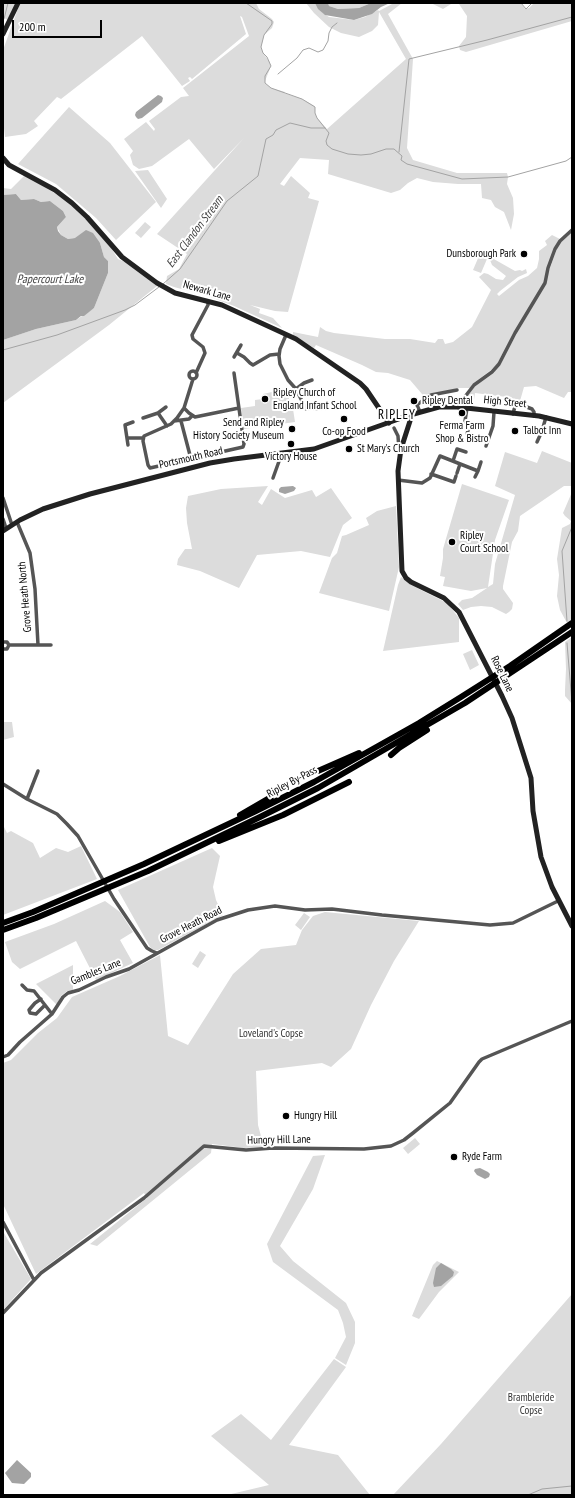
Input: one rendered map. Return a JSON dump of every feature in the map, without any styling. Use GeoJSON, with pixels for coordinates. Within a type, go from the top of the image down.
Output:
{"type":"FeatureCollection","features":[{"type":"Feature","properties":{"kind":"highway","name":"Ripley By-Pass"},"geometry":{"type":"LineString","coordinates":[[3,923],[33,912],[165,855],[314,782],[419,723],[510,666],[572,624]]}},
{"type":"Feature","properties":{"kind":"highway","name":"Ripley By-Pass"},"geometry":{"type":"LineString","coordinates":[[3,930],[100,892],[167,862],[318,788],[465,702],[572,632]]}},
{"type":"Feature","properties":{"kind":"highway"},"geometry":{"type":"LineString","coordinates":[[391,755],[399,748],[437,724],[465,702]]}},
{"type":"Feature","properties":{"kind":"highway"},"geometry":{"type":"LineString","coordinates":[[318,771],[353,756],[419,723]]}},
{"type":"Feature","properties":{"kind":"highway"},"geometry":{"type":"LineString","coordinates":[[167,862],[283,815],[349,782]]}},
{"type":"Feature","properties":{"kind":"highway"},"geometry":{"type":"LineString","coordinates":[[165,855],[271,797]]}},
{"type":"Feature","properties":{"kind":"main road"},"geometry":{"type":"LineString","coordinates":[[3,34],[18,3]]}},
{"type":"Feature","properties":{"kind":"main road","name":"Newark Lane"},"geometry":{"type":"LineString","coordinates":[[3,158],[9,165],[55,190],[72,203],[87,217],[122,257],[163,287],[179,294],[229,308],[296,339],[364,386],[389,423]]}},
{"type":"Feature","properties":{"kind":"main road","name":"High Street"},"geometry":{"type":"LineString","coordinates":[[389,423],[420,412],[439,408],[457,407],[534,416],[572,424]]}},
{"type":"Feature","properties":{"kind":"main road","name":"Rose Lane"},"geometry":{"type":"LineString","coordinates":[[410,415],[410,421],[400,456],[398,480],[402,562],[404,574],[411,582],[444,598],[456,607],[502,696],[512,718],[531,778],[532,811],[546,874],[572,926]]}},
{"type":"Feature","properties":{"kind":"main road","name":"Portsmouth Road"},"geometry":{"type":"LineString","coordinates":[[5,530],[14,523],[43,509],[67,500],[223,460],[309,450],[389,423]]}},
{"type":"Feature","properties":{"kind":"street"},"geometry":{"type":"LineString","coordinates":[[457,407],[474,385],[492,372],[499,364],[515,333],[546,283],[548,268],[555,249],[560,241],[572,230]]}},
{"type":"Feature","properties":{"kind":"street"},"geometry":{"type":"LineString","coordinates":[[127,438],[143,438],[146,434],[167,426],[174,421],[184,408],[192,379],[196,376],[205,353],[204,349],[193,339],[192,335],[208,305],[208,301]]}},
{"type":"Feature","properties":{"kind":"street"},"geometry":{"type":"LineString","coordinates":[[286,334],[279,354],[280,364],[288,380],[296,389],[306,409],[324,409]]}},
{"type":"Feature","properties":{"kind":"street"},"geometry":{"type":"LineString","coordinates":[[234,357],[241,344]]}},
{"type":"Feature","properties":{"kind":"street"},"geometry":{"type":"LineString","coordinates":[[237,353],[253,365],[270,355],[279,354]]}},
{"type":"Feature","properties":{"kind":"street"},"geometry":{"type":"LineString","coordinates":[[192,379],[189,373],[193,371],[196,373]]}},
{"type":"Feature","properties":{"kind":"street"},"geometry":{"type":"LineString","coordinates":[[143,438],[148,465],[151,468],[242,448],[244,444],[234,373]]}},
{"type":"Feature","properties":{"kind":"street"},"geometry":{"type":"LineString","coordinates":[[296,389],[304,383],[312,380]]}},
{"type":"Feature","properties":{"kind":"street"},"geometry":{"type":"LineString","coordinates":[[420,412],[418,405],[422,400],[431,395],[457,390]]}},
{"type":"Feature","properties":{"kind":"street"},"geometry":{"type":"LineString","coordinates":[[513,414],[515,406],[519,404],[532,409],[534,416]]}},
{"type":"Feature","properties":{"kind":"street"},"geometry":{"type":"LineString","coordinates":[[143,418],[158,413],[166,407]]}},
{"type":"Feature","properties":{"kind":"street"},"geometry":{"type":"LineString","coordinates":[[184,408],[192,416],[198,417],[238,408]]}},
{"type":"Feature","properties":{"kind":"street"},"geometry":{"type":"LineString","coordinates":[[467,408],[465,421],[469,427],[468,434]]}},
{"type":"Feature","properties":{"kind":"street"},"geometry":{"type":"LineString","coordinates":[[486,446],[492,426],[494,412]]}},
{"type":"Feature","properties":{"kind":"street"},"geometry":{"type":"LineString","coordinates":[[158,413],[167,426]]}},
{"type":"Feature","properties":{"kind":"street"},"geometry":{"type":"LineString","coordinates":[[174,421],[189,419],[192,416]]}},
{"type":"Feature","properties":{"kind":"street"},"geometry":{"type":"LineString","coordinates":[[537,442],[546,418]]}},
{"type":"Feature","properties":{"kind":"street"},"geometry":{"type":"LineString","coordinates":[[181,421],[191,459]]}},
{"type":"Feature","properties":{"kind":"street"},"geometry":{"type":"LineString","coordinates":[[128,445],[125,425],[133,422]]}},
{"type":"Feature","properties":{"kind":"street","name":"Rose Lane"},"geometry":{"type":"LineString","coordinates":[[394,428],[398,436],[400,456]]}},
{"type":"Feature","properties":{"kind":"street"},"geometry":{"type":"LineString","coordinates":[[398,436],[405,438]]}},
{"type":"Feature","properties":{"kind":"street"},"geometry":{"type":"LineString","coordinates":[[453,461],[457,449],[466,452]]}},
{"type":"Feature","properties":{"kind":"street"},"geometry":{"type":"LineString","coordinates":[[273,478],[282,453]]}},
{"type":"Feature","properties":{"kind":"street"},"geometry":{"type":"LineString","coordinates":[[398,480],[422,484],[430,478],[440,456],[478,471]]}},
{"type":"Feature","properties":{"kind":"street"},"geometry":{"type":"LineString","coordinates":[[475,477],[481,462]]}},
{"type":"Feature","properties":{"kind":"street"},"geometry":{"type":"LineString","coordinates":[[431,474],[454,482],[460,464]]}},
{"type":"Feature","properties":{"kind":"street","name":"Grove Heath North"},"geometry":{"type":"LineString","coordinates":[[3,498],[30,553],[35,589],[38,645],[9,645],[7,642],[3,642]]}},
{"type":"Feature","properties":{"kind":"street"},"geometry":{"type":"LineString","coordinates":[[3,520],[5,530]]}},
{"type":"Feature","properties":{"kind":"street"},"geometry":{"type":"LineString","coordinates":[[3,649],[7,649],[9,645]]}},
{"type":"Feature","properties":{"kind":"street"},"geometry":{"type":"LineString","coordinates":[[38,645],[51,645]]}},
{"type":"Feature","properties":{"kind":"street"},"geometry":{"type":"LineString","coordinates":[[27,799],[38,771]]}},
{"type":"Feature","properties":{"kind":"street","name":"Grove Heath Road"},"geometry":{"type":"LineString","coordinates":[[3,784],[27,799],[57,814],[78,836],[114,899],[152,952],[157,953],[217,920],[259,908],[275,906],[305,910],[340,909],[382,915],[490,925],[513,923],[558,900]]}},
{"type":"Feature","properties":{"kind":"street"},"geometry":{"type":"LineString","coordinates":[[148,948],[149,957]]}},
{"type":"Feature","properties":{"kind":"street","name":"Gambles Lane"},"geometry":{"type":"LineString","coordinates":[[3,1057],[8,1055],[20,1042],[52,1014],[63,997],[68,993],[79,990],[106,977],[129,969],[157,953]]}},
{"type":"Feature","properties":{"kind":"street"},"geometry":{"type":"LineString","coordinates":[[22,985],[27,990],[34,991],[52,1014]]}},
{"type":"Feature","properties":{"kind":"street"},"geometry":{"type":"LineString","coordinates":[[41,999],[35,1003],[29,1012],[36,1014],[45,1005]]}},
{"type":"Feature","properties":{"kind":"street","name":"Hungry Hill Lane"},"geometry":{"type":"LineString","coordinates":[[3,1313],[34,1280],[144,1198],[204,1146],[246,1150],[273,1148],[364,1149],[391,1146],[404,1140],[450,1103],[482,1059],[572,1021]]}},
{"type":"Feature","properties":{"kind":"street"},"geometry":{"type":"LineString","coordinates":[[3,1222],[34,1280]]}},
{"type":"Feature","properties":{"kind":"green space"},"geometry":{"type":"Polygon","coordinates":[[[3,3],[17,3],[9,21],[3,17],[3,3]]]}},
{"type":"Feature","properties":{"kind":"green space"},"geometry":{"type":"Polygon","coordinates":[[[20,3],[256,3],[259,9],[274,22],[272,28],[264,35],[261,47],[271,66],[265,83],[271,88],[285,92],[284,93],[302,99],[313,105],[315,107],[317,118],[327,129],[406,59],[379,12],[378,25],[372,31],[359,37],[341,33],[329,27],[306,3],[315,3],[323,13],[329,17],[354,20],[365,17],[394,3],[402,3],[388,14],[413,59],[407,148],[413,160],[457,173],[507,173],[507,184],[513,198],[514,214],[511,230],[504,212],[495,207],[491,200],[482,198],[481,184],[433,182],[417,178],[400,190],[391,193],[328,174],[329,160],[300,158],[280,184],[284,186],[291,176],[310,193],[308,198],[319,201],[288,312],[275,311],[250,305],[260,309],[259,313],[273,318],[282,328],[208,296],[166,284],[167,276],[179,269],[187,254],[157,234],[244,138],[214,169],[189,139],[152,166],[139,169],[133,165],[130,155],[133,151],[124,139],[146,122],[154,131],[155,129],[149,121],[181,97],[189,96],[183,88],[249,36],[242,17],[240,16],[246,34],[192,79],[190,77],[188,78],[190,81],[182,86],[142,36],[61,99],[57,97],[34,121],[38,126],[26,134],[5,137],[3,119],[3,50],[20,3]]]}},
{"type":"Feature","properties":{"kind":"green space"},"geometry":{"type":"Polygon","coordinates":[[[328,3],[371,3],[359,8],[338,9],[329,6],[328,3]]]}},
{"type":"Feature","properties":{"kind":"green space"},"geometry":{"type":"Polygon","coordinates":[[[431,3],[521,3],[525,9],[529,8],[534,3],[572,3],[572,21],[466,52],[460,50],[459,46],[466,37],[467,16],[459,4],[451,4],[443,9],[431,3]]]}},
{"type":"Feature","properties":{"kind":"green space"},"geometry":{"type":"Polygon","coordinates":[[[69,107],[110,143],[156,202],[116,240],[96,218],[56,184],[18,164],[69,107]]]}},
{"type":"Feature","properties":{"kind":"green space"},"geometry":{"type":"Polygon","coordinates":[[[148,170],[167,199],[161,208],[135,171],[148,170]]]}},
{"type":"Feature","properties":{"kind":"green space"},"geometry":{"type":"Polygon","coordinates":[[[25,175],[69,202],[87,220],[111,248],[118,259],[125,262],[157,286],[109,325],[3,403],[3,340],[36,329],[76,320],[94,308],[108,273],[108,261],[104,257],[100,243],[75,238],[68,239],[61,235],[57,227],[66,217],[63,211],[50,201],[41,202],[34,199],[21,200],[16,194],[3,195],[3,188],[11,189],[25,175]]]}},
{"type":"Feature","properties":{"kind":"green space"},"geometry":{"type":"Polygon","coordinates":[[[145,222],[151,227],[141,238],[135,233],[145,222]]]}},
{"type":"Feature","properties":{"kind":"green space"},"geometry":{"type":"Polygon","coordinates":[[[572,228],[560,240],[546,279],[497,364],[470,388],[458,388],[422,398],[422,394],[410,380],[388,373],[376,372],[316,345],[314,348],[293,335],[293,332],[318,337],[320,327],[326,331],[334,333],[385,339],[410,339],[435,343],[438,339],[443,339],[445,344],[453,342],[472,327],[491,290],[479,277],[484,273],[496,279],[503,280],[506,276],[492,265],[490,260],[492,258],[515,271],[522,271],[526,269],[527,273],[518,277],[500,291],[497,294],[499,296],[537,268],[539,251],[547,245],[545,241],[552,235],[560,239],[572,228]]]}},
{"type":"Feature","properties":{"kind":"green space"},"geometry":{"type":"Polygon","coordinates":[[[572,232],[572,392],[568,392],[564,398],[536,386],[524,387],[520,401],[517,402],[507,397],[475,393],[473,407],[462,405],[461,404],[473,388],[494,373],[546,283],[556,249],[561,241],[572,232]]]}},
{"type":"Feature","properties":{"kind":"green space"},"geometry":{"type":"Polygon","coordinates":[[[479,256],[487,259],[481,273],[473,270],[479,256]]]}},
{"type":"Feature","properties":{"kind":"green space"},"geometry":{"type":"Polygon","coordinates":[[[278,387],[280,392],[286,391],[293,409],[295,422],[244,429],[241,408],[255,406],[255,400],[263,399],[263,394],[272,392],[272,388],[278,387]]]}},
{"type":"Feature","properties":{"kind":"green space"},"geometry":{"type":"Polygon","coordinates":[[[542,451],[572,463],[572,486],[564,486],[520,516],[518,531],[512,542],[503,586],[503,589],[513,603],[512,609],[506,614],[492,607],[471,607],[463,610],[458,604],[462,600],[472,598],[487,588],[471,591],[443,586],[445,577],[440,576],[443,549],[462,484],[509,500],[495,540],[488,587],[493,584],[495,564],[515,495],[495,486],[505,452],[537,463],[542,451]]]}},
{"type":"Feature","properties":{"kind":"green space"},"geometry":{"type":"Polygon","coordinates":[[[268,486],[258,502],[262,505],[271,489],[285,498],[312,490],[316,497],[331,488],[352,518],[343,525],[330,557],[301,551],[257,555],[239,588],[200,571],[177,565],[178,559],[185,549],[192,549],[187,523],[186,508],[188,496],[221,489],[268,486]]]}},
{"type":"Feature","properties":{"kind":"green space"},"geometry":{"type":"Polygon","coordinates":[[[572,492],[572,619],[567,623],[560,610],[557,596],[559,575],[557,559],[562,528],[570,524],[571,521],[563,513],[572,492]]]}},
{"type":"Feature","properties":{"kind":"green space"},"geometry":{"type":"Polygon","coordinates":[[[396,506],[399,567],[389,611],[319,593],[332,558],[337,553],[342,536],[369,525],[366,518],[377,511],[396,506]]]}},
{"type":"Feature","properties":{"kind":"green space"},"geometry":{"type":"Polygon","coordinates":[[[401,577],[419,589],[447,603],[459,618],[459,642],[383,651],[401,577]]]}},
{"type":"Feature","properties":{"kind":"green space"},"geometry":{"type":"Polygon","coordinates":[[[572,637],[572,704],[565,696],[565,642],[572,637]]]}},
{"type":"Feature","properties":{"kind":"green space"},"geometry":{"type":"Polygon","coordinates":[[[472,650],[479,665],[470,670],[463,654],[472,650]]]}},
{"type":"Feature","properties":{"kind":"green space"},"geometry":{"type":"Polygon","coordinates":[[[3,722],[12,722],[14,737],[3,740],[3,722]]]}},
{"type":"Feature","properties":{"kind":"green space"},"geometry":{"type":"Polygon","coordinates":[[[3,825],[7,833],[11,831],[33,843],[40,858],[56,848],[68,852],[81,846],[97,879],[3,915],[3,825]]]}},
{"type":"Feature","properties":{"kind":"green space"},"geometry":{"type":"Polygon","coordinates":[[[212,848],[220,856],[213,887],[216,900],[223,915],[158,950],[154,950],[150,947],[118,890],[212,848]]]}},
{"type":"Feature","properties":{"kind":"green space"},"geometry":{"type":"Polygon","coordinates":[[[105,901],[120,912],[133,932],[120,940],[133,963],[96,980],[76,941],[20,969],[12,962],[5,942],[54,924],[105,901]]]}},
{"type":"Feature","properties":{"kind":"green space","name":"Loveland's Copse"},"geometry":{"type":"Polygon","coordinates":[[[325,912],[419,921],[394,961],[371,1005],[351,1049],[331,1067],[322,1063],[256,1071],[258,1125],[264,1147],[244,1148],[212,1144],[211,1153],[97,1246],[90,1244],[147,1198],[144,1193],[36,1274],[3,1204],[3,1063],[11,1060],[38,1033],[57,1018],[72,997],[120,976],[160,955],[168,1036],[188,1045],[233,974],[261,949],[296,945],[302,930],[313,916],[325,912]]]}},
{"type":"Feature","properties":{"kind":"green space"},"geometry":{"type":"Polygon","coordinates":[[[304,913],[310,917],[301,930],[295,925],[304,913]]]}},
{"type":"Feature","properties":{"kind":"green space"},"geometry":{"type":"Polygon","coordinates":[[[200,951],[206,955],[198,968],[192,964],[200,951]]]}},
{"type":"Feature","properties":{"kind":"green space"},"geometry":{"type":"Polygon","coordinates":[[[73,965],[73,991],[67,991],[61,996],[57,1005],[36,984],[73,965]]]}},
{"type":"Feature","properties":{"kind":"green space"},"geometry":{"type":"Polygon","coordinates":[[[415,1138],[420,1144],[408,1154],[403,1148],[415,1138]]]}},
{"type":"Feature","properties":{"kind":"green space"},"geometry":{"type":"Polygon","coordinates":[[[325,1155],[313,1189],[280,1246],[293,1261],[346,1303],[355,1322],[355,1343],[346,1365],[335,1358],[346,1337],[338,1310],[273,1262],[267,1244],[313,1156],[325,1155]]]}},
{"type":"Feature","properties":{"kind":"green space"},"geometry":{"type":"Polygon","coordinates":[[[4,1233],[31,1279],[3,1310],[3,1234],[4,1233]]]}},
{"type":"Feature","properties":{"kind":"green space"},"geometry":{"type":"Polygon","coordinates":[[[437,1261],[459,1272],[439,1292],[419,1319],[412,1316],[433,1265],[437,1261]]]}},
{"type":"Feature","properties":{"kind":"green space","name":"Brambleride Copse"},"geometry":{"type":"Polygon","coordinates":[[[572,1294],[572,1495],[393,1495],[441,1444],[572,1294]]]}},
{"type":"Feature","properties":{"kind":"green space"},"geometry":{"type":"Polygon","coordinates":[[[334,1359],[346,1367],[289,1445],[338,1455],[370,1495],[227,1495],[269,1485],[211,1436],[241,1414],[271,1440],[334,1359]]]}},
{"type":"Feature","properties":{"kind":"water"},"geometry":{"type":"Polygon","coordinates":[[[315,3],[328,3],[329,6],[338,9],[359,8],[371,3],[390,3],[381,7],[372,14],[354,20],[325,15],[318,9],[315,3]]]}},
{"type":"Feature","properties":{"kind":"water"},"geometry":{"type":"Polygon","coordinates":[[[158,95],[163,98],[162,102],[142,118],[138,119],[135,115],[136,112],[158,95]]]}},
{"type":"Feature","properties":{"kind":"water","name":"Papercourt Lake"},"geometry":{"type":"Polygon","coordinates":[[[16,194],[21,200],[34,199],[41,202],[50,201],[63,211],[66,217],[57,227],[61,235],[68,239],[75,238],[86,230],[93,233],[100,243],[104,257],[108,261],[108,273],[94,308],[84,316],[81,316],[76,320],[36,329],[3,340],[3,195],[16,194]]]}},
{"type":"Feature","properties":{"kind":"water"},"geometry":{"type":"Polygon","coordinates":[[[293,486],[296,488],[294,491],[285,494],[279,492],[281,487],[293,486]]]}},
{"type":"Feature","properties":{"kind":"water"},"geometry":{"type":"Polygon","coordinates":[[[480,1168],[490,1174],[489,1177],[485,1179],[477,1175],[474,1171],[475,1169],[480,1168]]]}},
{"type":"Feature","properties":{"kind":"water"},"geometry":{"type":"Polygon","coordinates":[[[441,1263],[454,1272],[453,1276],[441,1286],[434,1287],[433,1283],[436,1268],[441,1263]]]}},
{"type":"Feature","properties":{"kind":"water"},"geometry":{"type":"Polygon","coordinates":[[[17,1460],[31,1473],[31,1477],[24,1484],[12,1483],[5,1473],[17,1460]]]}},
{"type":"Feature","properties":{"kind":"waterway"},"geometry":{"type":"LineString","coordinates":[[4,19],[8,3]]}},
{"type":"Feature","properties":{"kind":"waterway"},"geometry":{"type":"LineString","coordinates":[[246,3],[272,21],[272,24],[264,35],[261,47],[271,66],[265,76],[265,83],[271,88],[302,99],[315,107],[317,118],[329,133],[326,141],[327,145],[332,149],[348,154],[361,155],[371,154],[386,149],[394,149],[402,156],[401,160],[407,164],[462,179],[508,177],[566,161],[572,157]]}},
{"type":"Feature","properties":{"kind":"waterway"},"geometry":{"type":"LineString","coordinates":[[521,3],[526,9],[532,3]]}},
{"type":"Feature","properties":{"kind":"waterway"},"geometry":{"type":"LineString","coordinates":[[399,152],[409,59],[572,17]]}},
{"type":"Feature","properties":{"kind":"waterway"},"geometry":{"type":"LineString","coordinates":[[278,74],[297,58],[303,50],[309,48],[318,52],[323,50],[328,41],[329,33],[332,27],[337,23]]}},
{"type":"Feature","properties":{"kind":"waterway","name":"East Clandon Stream"},"geometry":{"type":"LineString","coordinates":[[163,284],[180,269],[227,201],[258,176],[266,139],[273,135],[276,130],[290,123],[311,128],[325,128]]}},
{"type":"Feature","properties":{"kind":"waterway","name":"East Clandon Stream"},"geometry":{"type":"LineString","coordinates":[[3,350],[57,335],[125,310],[135,305],[159,287]]}},
{"type":"Feature","properties":{"kind":"waterway"},"geometry":{"type":"LineString","coordinates":[[567,621],[562,551],[572,527]]}},
{"type":"Feature","properties":{"kind":"waterway"},"geometry":{"type":"LineString","coordinates":[[567,643],[572,703]]}},
{"type":"Feature","properties":{"kind":"waterway"},"geometry":{"type":"LineString","coordinates":[[528,1495],[542,1489],[572,1486]]}},
{"type":"Feature","properties":{"kind":"place","name":"Dunsborough Park"},"geometry":{"type":"Point","coordinates":[524,254]}},
{"type":"Feature","properties":{"kind":"place","name":"Ripley Church of England Infant School"},"geometry":{"type":"Point","coordinates":[265,399]}},
{"type":"Feature","properties":{"kind":"place","name":"Ripley Dental"},"geometry":{"type":"Point","coordinates":[414,401]}},
{"type":"Feature","properties":{"kind":"place","name":"Ferma Farm Shop & Bistro"},"geometry":{"type":"Point","coordinates":[462,413]}},
{"type":"Feature","properties":{"kind":"place","name":"Co-op Food"},"geometry":{"type":"Point","coordinates":[344,419]}},
{"type":"Feature","properties":{"kind":"place","name":"Send and Ripley History Society Museum"},"geometry":{"type":"Point","coordinates":[292,429]}},
{"type":"Feature","properties":{"kind":"place","name":"Talbot Inn"},"geometry":{"type":"Point","coordinates":[515,431]}},
{"type":"Feature","properties":{"kind":"place","name":"Victory House"},"geometry":{"type":"Point","coordinates":[291,444]}},
{"type":"Feature","properties":{"kind":"place","name":"St Mary's Church"},"geometry":{"type":"Point","coordinates":[349,449]}},
{"type":"Feature","properties":{"kind":"place","name":"Ripley Court School"},"geometry":{"type":"Point","coordinates":[452,542]}},
{"type":"Feature","properties":{"kind":"place","name":"Hungry Hill"},"geometry":{"type":"Point","coordinates":[286,1116]}},
{"type":"Feature","properties":{"kind":"place","name":"Ryde Farm"},"geometry":{"type":"Point","coordinates":[454,1157]}},
{"type":"Feature","properties":{"kind":"district","name":"RIPLEY"},"geometry":{"type":"Point","coordinates":[397,415]}}]}
